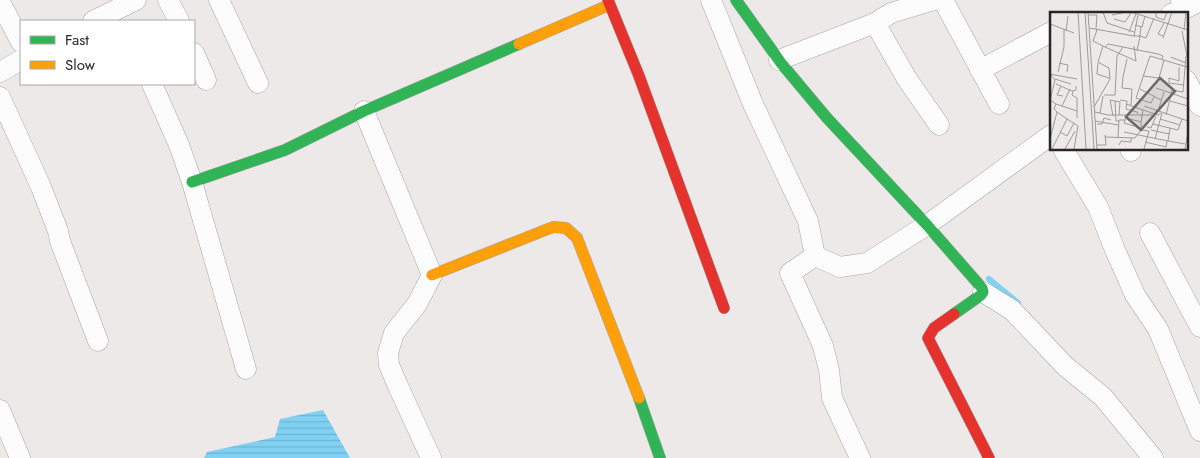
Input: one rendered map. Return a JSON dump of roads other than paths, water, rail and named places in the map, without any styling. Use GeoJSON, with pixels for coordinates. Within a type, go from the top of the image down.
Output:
{"type":"FeatureCollection","features":[{"type":"Feature","properties":{"kind":"street"},"geometry":{"type":"LineString","coordinates":[[95,20],[136,0]]}},
{"type":"Feature","properties":{"kind":"street"},"geometry":{"type":"LineString","coordinates":[[168,0],[178,20]]}},
{"type":"Feature","properties":{"kind":"street"},"geometry":{"type":"LineString","coordinates":[[219,0],[258,83]]}},
{"type":"Feature","properties":{"kind":"street"},"geometry":{"type":"LineString","coordinates":[[711,0],[753,104],[808,221],[815,256]]}},
{"type":"Feature","properties":{"kind":"street"},"geometry":{"type":"LineString","coordinates":[[736,0],[779,60],[827,118],[927,225],[982,288],[982,292],[1012,310],[1065,366],[1103,397],[1153,458]]}},
{"type":"Feature","properties":{"kind":"street"},"geometry":{"type":"LineString","coordinates":[[779,60],[884,12],[934,0]]}},
{"type":"Feature","properties":{"kind":"street"},"geometry":{"type":"LineString","coordinates":[[942,0],[999,104]]}},
{"type":"Feature","properties":{"kind":"street"},"geometry":{"type":"LineString","coordinates":[[0,2],[20,40]]}},
{"type":"Feature","properties":{"kind":"street"},"geometry":{"type":"LineString","coordinates":[[192,182],[285,150],[364,112],[608,3],[640,76],[724,308]]}},
{"type":"Feature","properties":{"kind":"street"},"geometry":{"type":"LineString","coordinates":[[884,12],[907,79],[939,125]]}},
{"type":"Feature","properties":{"kind":"street"},"geometry":{"type":"LineString","coordinates":[[980,70],[1050,33]]}},
{"type":"Feature","properties":{"kind":"street"},"geometry":{"type":"LineString","coordinates":[[195,55],[206,80]]}},
{"type":"Feature","properties":{"kind":"street"},"geometry":{"type":"LineString","coordinates":[[0,72],[20,61]]}},
{"type":"Feature","properties":{"kind":"street"},"geometry":{"type":"LineString","coordinates":[[152,85],[179,145],[192,182],[246,369]]}},
{"type":"Feature","properties":{"kind":"street"},"geometry":{"type":"LineString","coordinates":[[0,97],[42,187],[98,342]]}},
{"type":"Feature","properties":{"kind":"street"},"geometry":{"type":"LineString","coordinates":[[364,112],[432,275]]}},
{"type":"Feature","properties":{"kind":"street"},"geometry":{"type":"LineString","coordinates":[[815,256],[840,267],[867,263],[927,225],[1050,136]]}},
{"type":"Feature","properties":{"kind":"street"},"geometry":{"type":"LineString","coordinates":[[1064,150],[1098,207],[1136,295],[1158,329],[1200,431]]}},
{"type":"Feature","properties":{"kind":"street"},"geometry":{"type":"LineString","coordinates":[[431,458],[389,365],[388,353],[394,333],[417,304],[432,275],[553,226],[566,228],[577,238],[632,377],[660,458]]}},
{"type":"Feature","properties":{"kind":"street"},"geometry":{"type":"LineString","coordinates":[[1150,232],[1200,327]]}},
{"type":"Feature","properties":{"kind":"street"},"geometry":{"type":"LineString","coordinates":[[815,256],[790,273],[823,346],[829,370],[832,398],[860,458]]}},
{"type":"Feature","properties":{"kind":"street"},"geometry":{"type":"LineString","coordinates":[[982,292],[965,307],[934,328],[928,338],[989,458]]}},
{"type":"Feature","properties":{"kind":"street"},"geometry":{"type":"LineString","coordinates":[[0,410],[20,458]]}},
{"type":"Feature","properties":{"kind":"water"},"geometry":{"type":"Polygon","coordinates":[[[323,410],[350,458],[204,458],[207,452],[275,437],[280,419],[323,410]]]}},
{"type":"Feature","properties":{"kind":"waterway"},"geometry":{"type":"LineString","coordinates":[[989,279],[1018,303]]}}]}
